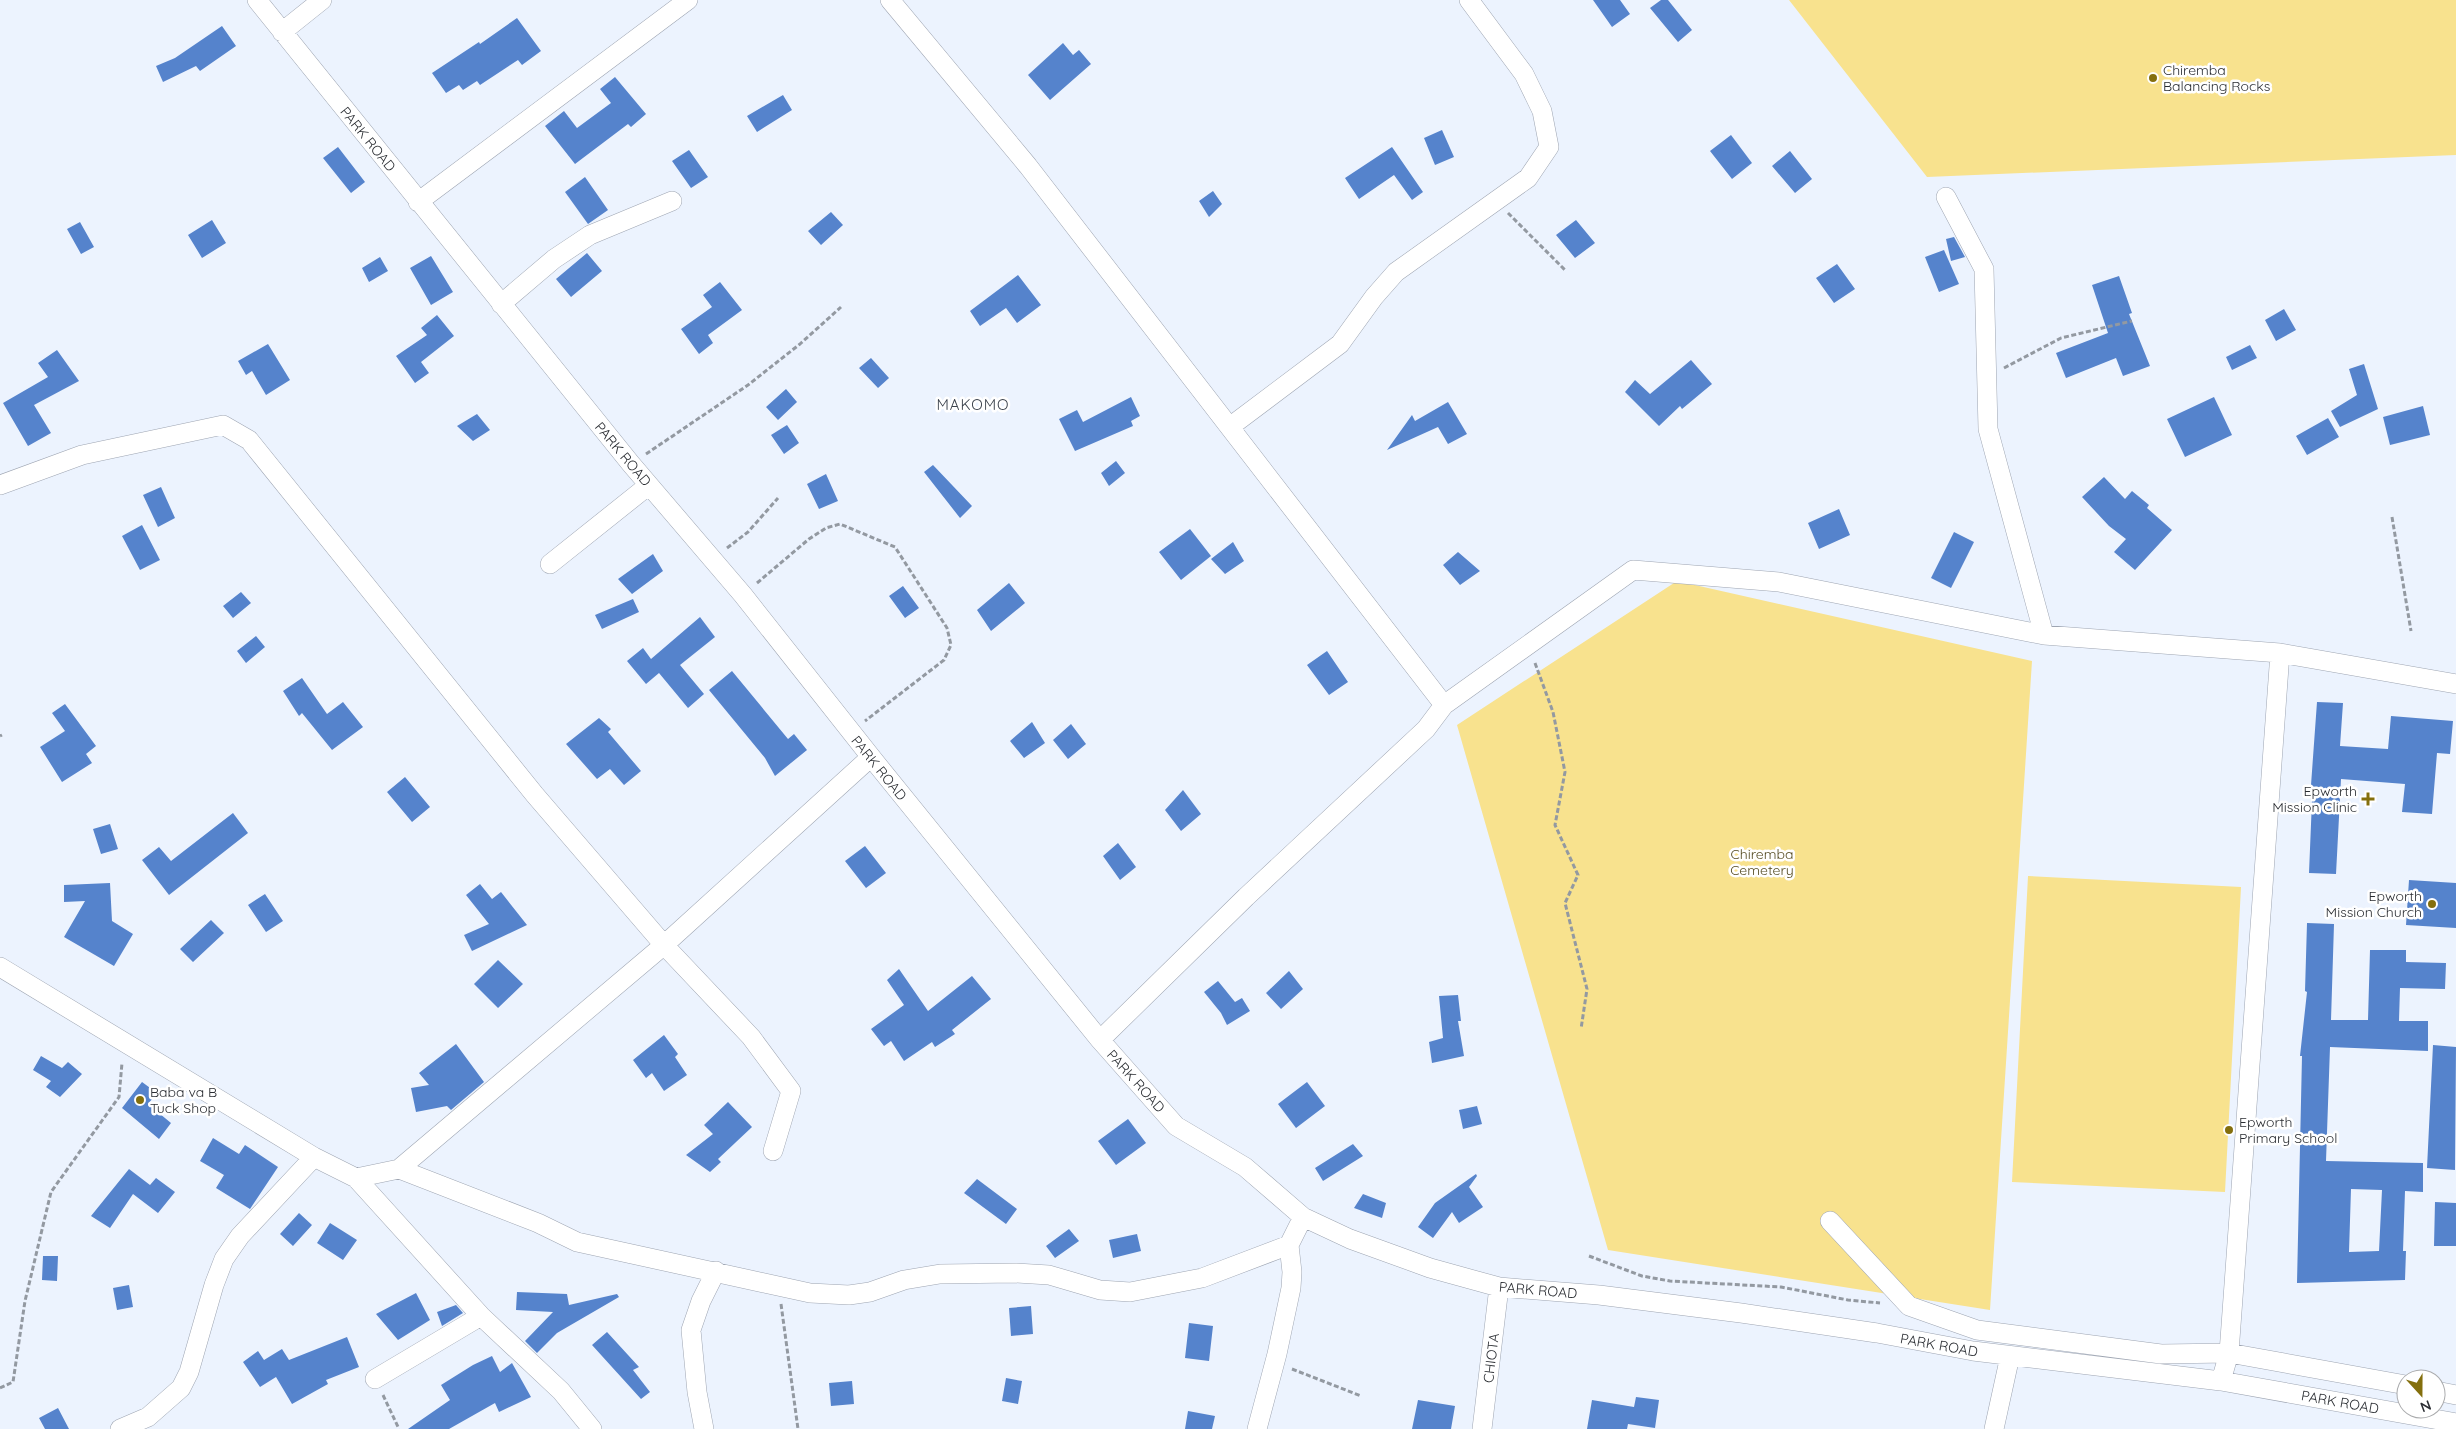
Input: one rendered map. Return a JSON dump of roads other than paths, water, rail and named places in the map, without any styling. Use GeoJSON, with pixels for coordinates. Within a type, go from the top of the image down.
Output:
{"type":"FeatureCollection","features":[{"type":"Feature","properties":{"kind":"street","name":"PARK ROAD"},"geometry":{"type":"LineString","coordinates":[[257,0],[631,464],[743,595],[850,732],[1100,1040],[1176,1126],[1245,1167],[1303,1217],[1350,1239],[1430,1268],[1499,1288],[1599,1295],[1741,1313],[1877,1333],[1973,1351],[2221,1381],[2456,1423]]}},
{"type":"Feature","properties":{"kind":"street"},"geometry":{"type":"LineString","coordinates":[[282,32],[322,0]]}},
{"type":"Feature","properties":{"kind":"street"},"geometry":{"type":"LineString","coordinates":[[418,202],[688,0]]}},
{"type":"Feature","properties":{"kind":"street"},"geometry":{"type":"LineString","coordinates":[[890,0],[1028,166],[1231,426],[1444,705]]}},
{"type":"Feature","properties":{"kind":"street"},"geometry":{"type":"LineString","coordinates":[[1231,426],[1340,344],[1374,297],[1396,272],[1528,178],[1549,147],[1542,112],[1524,74],[1469,0]]}},
{"type":"Feature","properties":{"kind":"street"},"geometry":{"type":"LineString","coordinates":[[1946,197],[1984,269],[1988,429],[2044,635]]}},
{"type":"Feature","properties":{"kind":"street"},"geometry":{"type":"LineString","coordinates":[[501,304],[554,259],[590,235],[672,201]]}},
{"type":"Feature","properties":{"kind":"street"},"geometry":{"type":"LineString","coordinates":[[0,485],[82,455],[223,425],[249,440],[535,795],[664,945],[751,1038],[791,1091],[773,1152]]}},
{"type":"Feature","properties":{"kind":"street"},"geometry":{"type":"LineString","coordinates":[[550,564],[649,485]]}},
{"type":"Feature","properties":{"kind":"street"},"geometry":{"type":"LineString","coordinates":[[1100,1040],[1246,897],[1426,729],[1444,705],[1633,570],[1779,582],[2044,635],[2280,653],[2456,684]]}},
{"type":"Feature","properties":{"kind":"street"},"geometry":{"type":"LineString","coordinates":[[2221,1381],[2229,1353],[2280,653]]}},
{"type":"Feature","properties":{"kind":"street"},"geometry":{"type":"LineString","coordinates":[[356,1178],[399,1169],[664,945],[871,758]]}},
{"type":"Feature","properties":{"kind":"street"},"geometry":{"type":"LineString","coordinates":[[0,967],[314,1157],[356,1178],[481,1316],[561,1391],[592,1429]]}},
{"type":"Feature","properties":{"kind":"street"},"geometry":{"type":"LineString","coordinates":[[120,1429],[148,1417],[180,1388],[189,1372],[214,1285],[224,1259],[240,1236],[314,1157]]}},
{"type":"Feature","properties":{"kind":"street"},"geometry":{"type":"LineString","coordinates":[[399,1169],[538,1223],[577,1242],[810,1293],[849,1295],[870,1292],[904,1280],[940,1274],[1016,1273],[1049,1275],[1100,1290],[1130,1292],[1202,1278],[1289,1245]]}},
{"type":"Feature","properties":{"kind":"street"},"geometry":{"type":"LineString","coordinates":[[1257,1429],[1277,1354],[1292,1280],[1289,1245],[1303,1217]]}},
{"type":"Feature","properties":{"kind":"street"},"geometry":{"type":"LineString","coordinates":[[1830,1221],[1909,1306],[1977,1330],[2161,1354],[2229,1353],[2396,1384]]}},
{"type":"Feature","properties":{"kind":"street"},"geometry":{"type":"LineString","coordinates":[[704,1429],[697,1392],[691,1330],[701,1301],[716,1271]]}},
{"type":"Feature","properties":{"kind":"street","name":"CHIOTA"},"geometry":{"type":"LineString","coordinates":[[1482,1429],[1499,1288]]}},
{"type":"Feature","properties":{"kind":"street"},"geometry":{"type":"LineString","coordinates":[[375,1379],[481,1316]]}},
{"type":"Feature","properties":{"kind":"street"},"geometry":{"type":"LineString","coordinates":[[1973,1351],[1977,1330]]}},
{"type":"Feature","properties":{"kind":"street"},"geometry":{"type":"LineString","coordinates":[[1994,1429],[2010,1356]]}},
{"type":"Feature","properties":{"kind":"place","name":"Chiremba Balancing Rocks"},"geometry":{"type":"Point","coordinates":[2153,78]}},
{"type":"Feature","properties":{"kind":"place","name":"Epworth Mission Clinic"},"geometry":{"type":"Point","coordinates":[2368,799]}},
{"type":"Feature","properties":{"kind":"place","name":"Epworth Mission Church"},"geometry":{"type":"Point","coordinates":[2432,904]}},
{"type":"Feature","properties":{"kind":"place","name":"Baba va B Tuck Shop"},"geometry":{"type":"Point","coordinates":[140,1100]}},
{"type":"Feature","properties":{"kind":"place","name":"Epworth Primary School"},"geometry":{"type":"Point","coordinates":[2229,1130]}},
{"type":"Feature","properties":{"kind":"district","name":"MAKOMO"},"geometry":{"type":"Point","coordinates":[973,404]}},
{"type":"Feature","properties":{"kind":"park label","name":"Chiremba Cemetery"},"geometry":{"type":"Point","coordinates":[1762,862]}}]}
